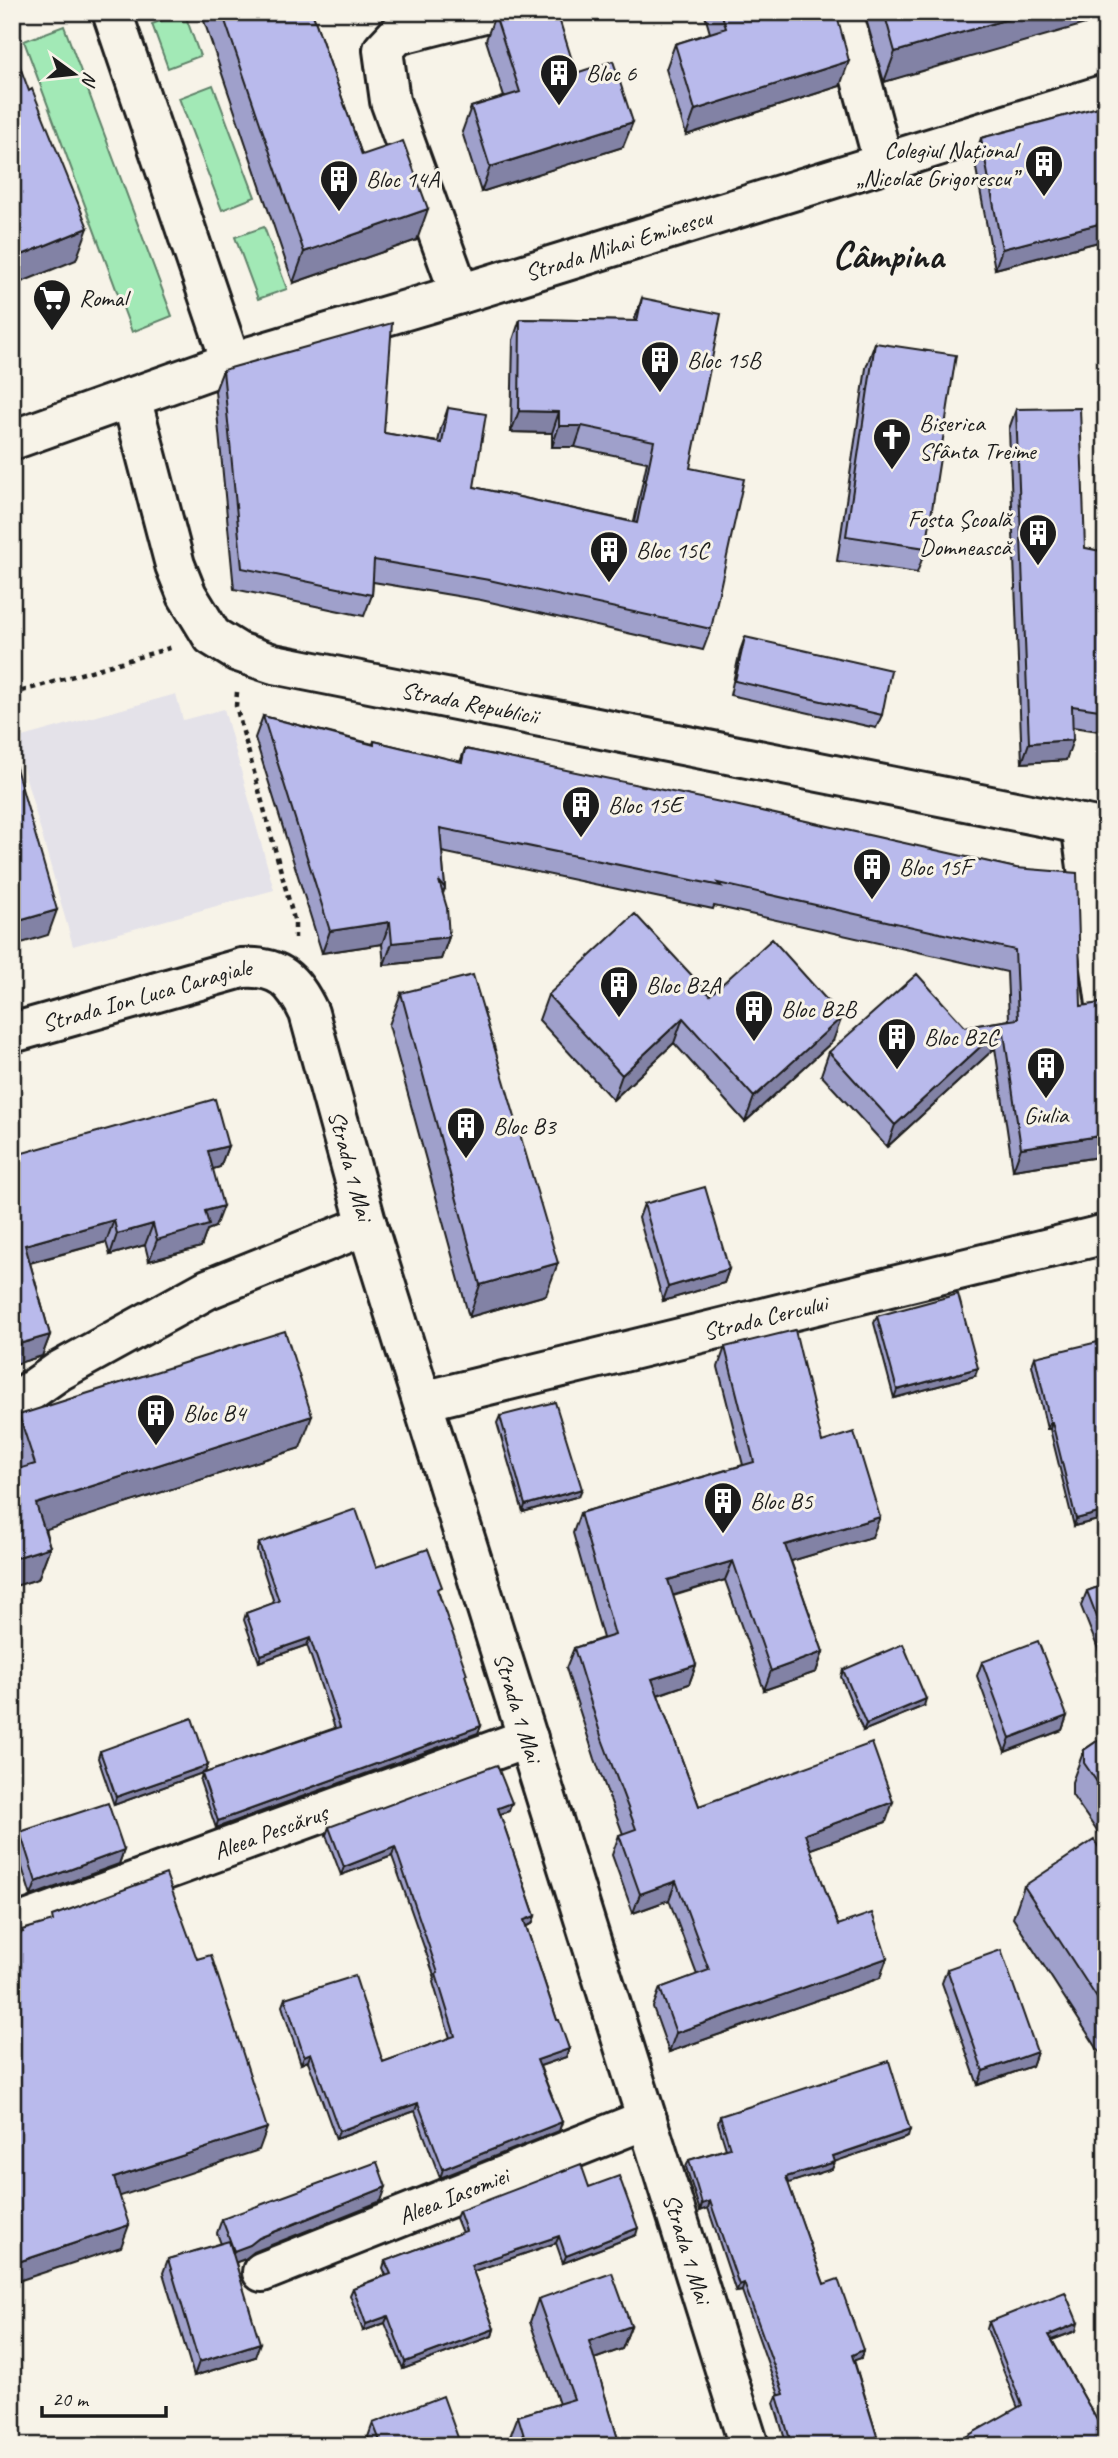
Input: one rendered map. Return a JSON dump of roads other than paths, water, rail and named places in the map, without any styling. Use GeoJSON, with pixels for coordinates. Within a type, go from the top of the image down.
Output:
{"type":"FeatureCollection","features":[{"type":"Feature","properties":{"kind":"street"},"geometry":{"type":"LineString","coordinates":[[112,12],[231,362]]}},
{"type":"Feature","properties":{"kind":"street"},"geometry":{"type":"LineString","coordinates":[[460,294],[390,101],[383,50],[397,35],[488,12]]}},
{"type":"Feature","properties":{"kind":"street"},"geometry":{"type":"LineString","coordinates":[[843,12],[883,162]]}},
{"type":"Feature","properties":{"kind":"street","name":"Strada Mihai Eminescu"},"geometry":{"type":"LineString","coordinates":[[131,397],[231,362],[1106,94]]}},
{"type":"Feature","properties":{"kind":"street"},"geometry":{"type":"LineString","coordinates":[[12,440],[131,397]]}},
{"type":"Feature","properties":{"kind":"street","name":"Strada Republicii"},"geometry":{"type":"LineString","coordinates":[[131,397],[175,565],[187,596],[225,644],[287,667],[1094,826]]}},
{"type":"Feature","properties":{"kind":"street"},"geometry":{"type":"LineString","coordinates":[[1094,826],[1106,1004]]}},
{"type":"Feature","properties":{"kind":"street","name":"Strada Ion Luca Caragiale"},"geometry":{"type":"LineString","coordinates":[[12,1033],[242,968],[261,967],[290,983]]}},
{"type":"Feature","properties":{"kind":"street","name":"Strada 1 Mai"},"geometry":{"type":"LineString","coordinates":[[290,983],[309,1013],[367,1224],[749,2446]]}},
{"type":"Feature","properties":{"kind":"street"},"geometry":{"type":"LineString","coordinates":[[12,1404],[59,1371],[208,1289],[367,1224]]}},
{"type":"Feature","properties":{"kind":"street","name":"Strada Cercului"},"geometry":{"type":"LineString","coordinates":[[423,1401],[1106,1234]]}},
{"type":"Feature","properties":{"kind":"street","name":"Aleea Pescăruș"},"geometry":{"type":"LineString","coordinates":[[12,1926],[528,1738]]}},
{"type":"Feature","properties":{"kind":"street","name":"Aleea Iasomiei"},"geometry":{"type":"LineString","coordinates":[[262,2272],[647,2119]]}},
{"type":"Feature","properties":{"kind":"place","name":"Bloc 6"},"geometry":{"type":"Point","coordinates":[559,107]}},
{"type":"Feature","properties":{"kind":"place","name":"Colegiul Național „Nicolae Grigorescu”"},"geometry":{"type":"Point","coordinates":[1044,198]}},
{"type":"Feature","properties":{"kind":"place","name":"Bloc 14A"},"geometry":{"type":"Point","coordinates":[339,213]}},
{"type":"Feature","properties":{"kind":"place","name":"Romal"},"geometry":{"type":"Point","coordinates":[52,332]}},
{"type":"Feature","properties":{"kind":"place","name":"Bloc 15B"},"geometry":{"type":"Point","coordinates":[660,394]}},
{"type":"Feature","properties":{"kind":"place","name":"Biserica Sfânta Treime"},"geometry":{"type":"Point","coordinates":[892,471]}},
{"type":"Feature","properties":{"kind":"place","name":"Fosta Școală Domnească"},"geometry":{"type":"Point","coordinates":[1038,567]}},
{"type":"Feature","properties":{"kind":"place","name":"Bloc 15C"},"geometry":{"type":"Point","coordinates":[609,584]}},
{"type":"Feature","properties":{"kind":"place","name":"Bloc 15E"},"geometry":{"type":"Point","coordinates":[581,839]}},
{"type":"Feature","properties":{"kind":"place","name":"Bloc 15F"},"geometry":{"type":"Point","coordinates":[872,901]}},
{"type":"Feature","properties":{"kind":"place","name":"Bloc B2A"},"geometry":{"type":"Point","coordinates":[619,1019]}},
{"type":"Feature","properties":{"kind":"place","name":"Bloc B2B"},"geometry":{"type":"Point","coordinates":[754,1043]}},
{"type":"Feature","properties":{"kind":"place","name":"Bloc B2C"},"geometry":{"type":"Point","coordinates":[897,1071]}},
{"type":"Feature","properties":{"kind":"place","name":"Giulia"},"geometry":{"type":"Point","coordinates":[1046,1100]}},
{"type":"Feature","properties":{"kind":"place","name":"Bloc B3"},"geometry":{"type":"Point","coordinates":[466,1160]}},
{"type":"Feature","properties":{"kind":"place","name":"Bloc B4"},"geometry":{"type":"Point","coordinates":[156,1447]}},
{"type":"Feature","properties":{"kind":"place","name":"Bloc B5"},"geometry":{"type":"Point","coordinates":[723,1535]}},
{"type":"Feature","properties":{"kind":"district","name":"Câmpina"},"geometry":{"type":"Point","coordinates":[888,255]}}]}
